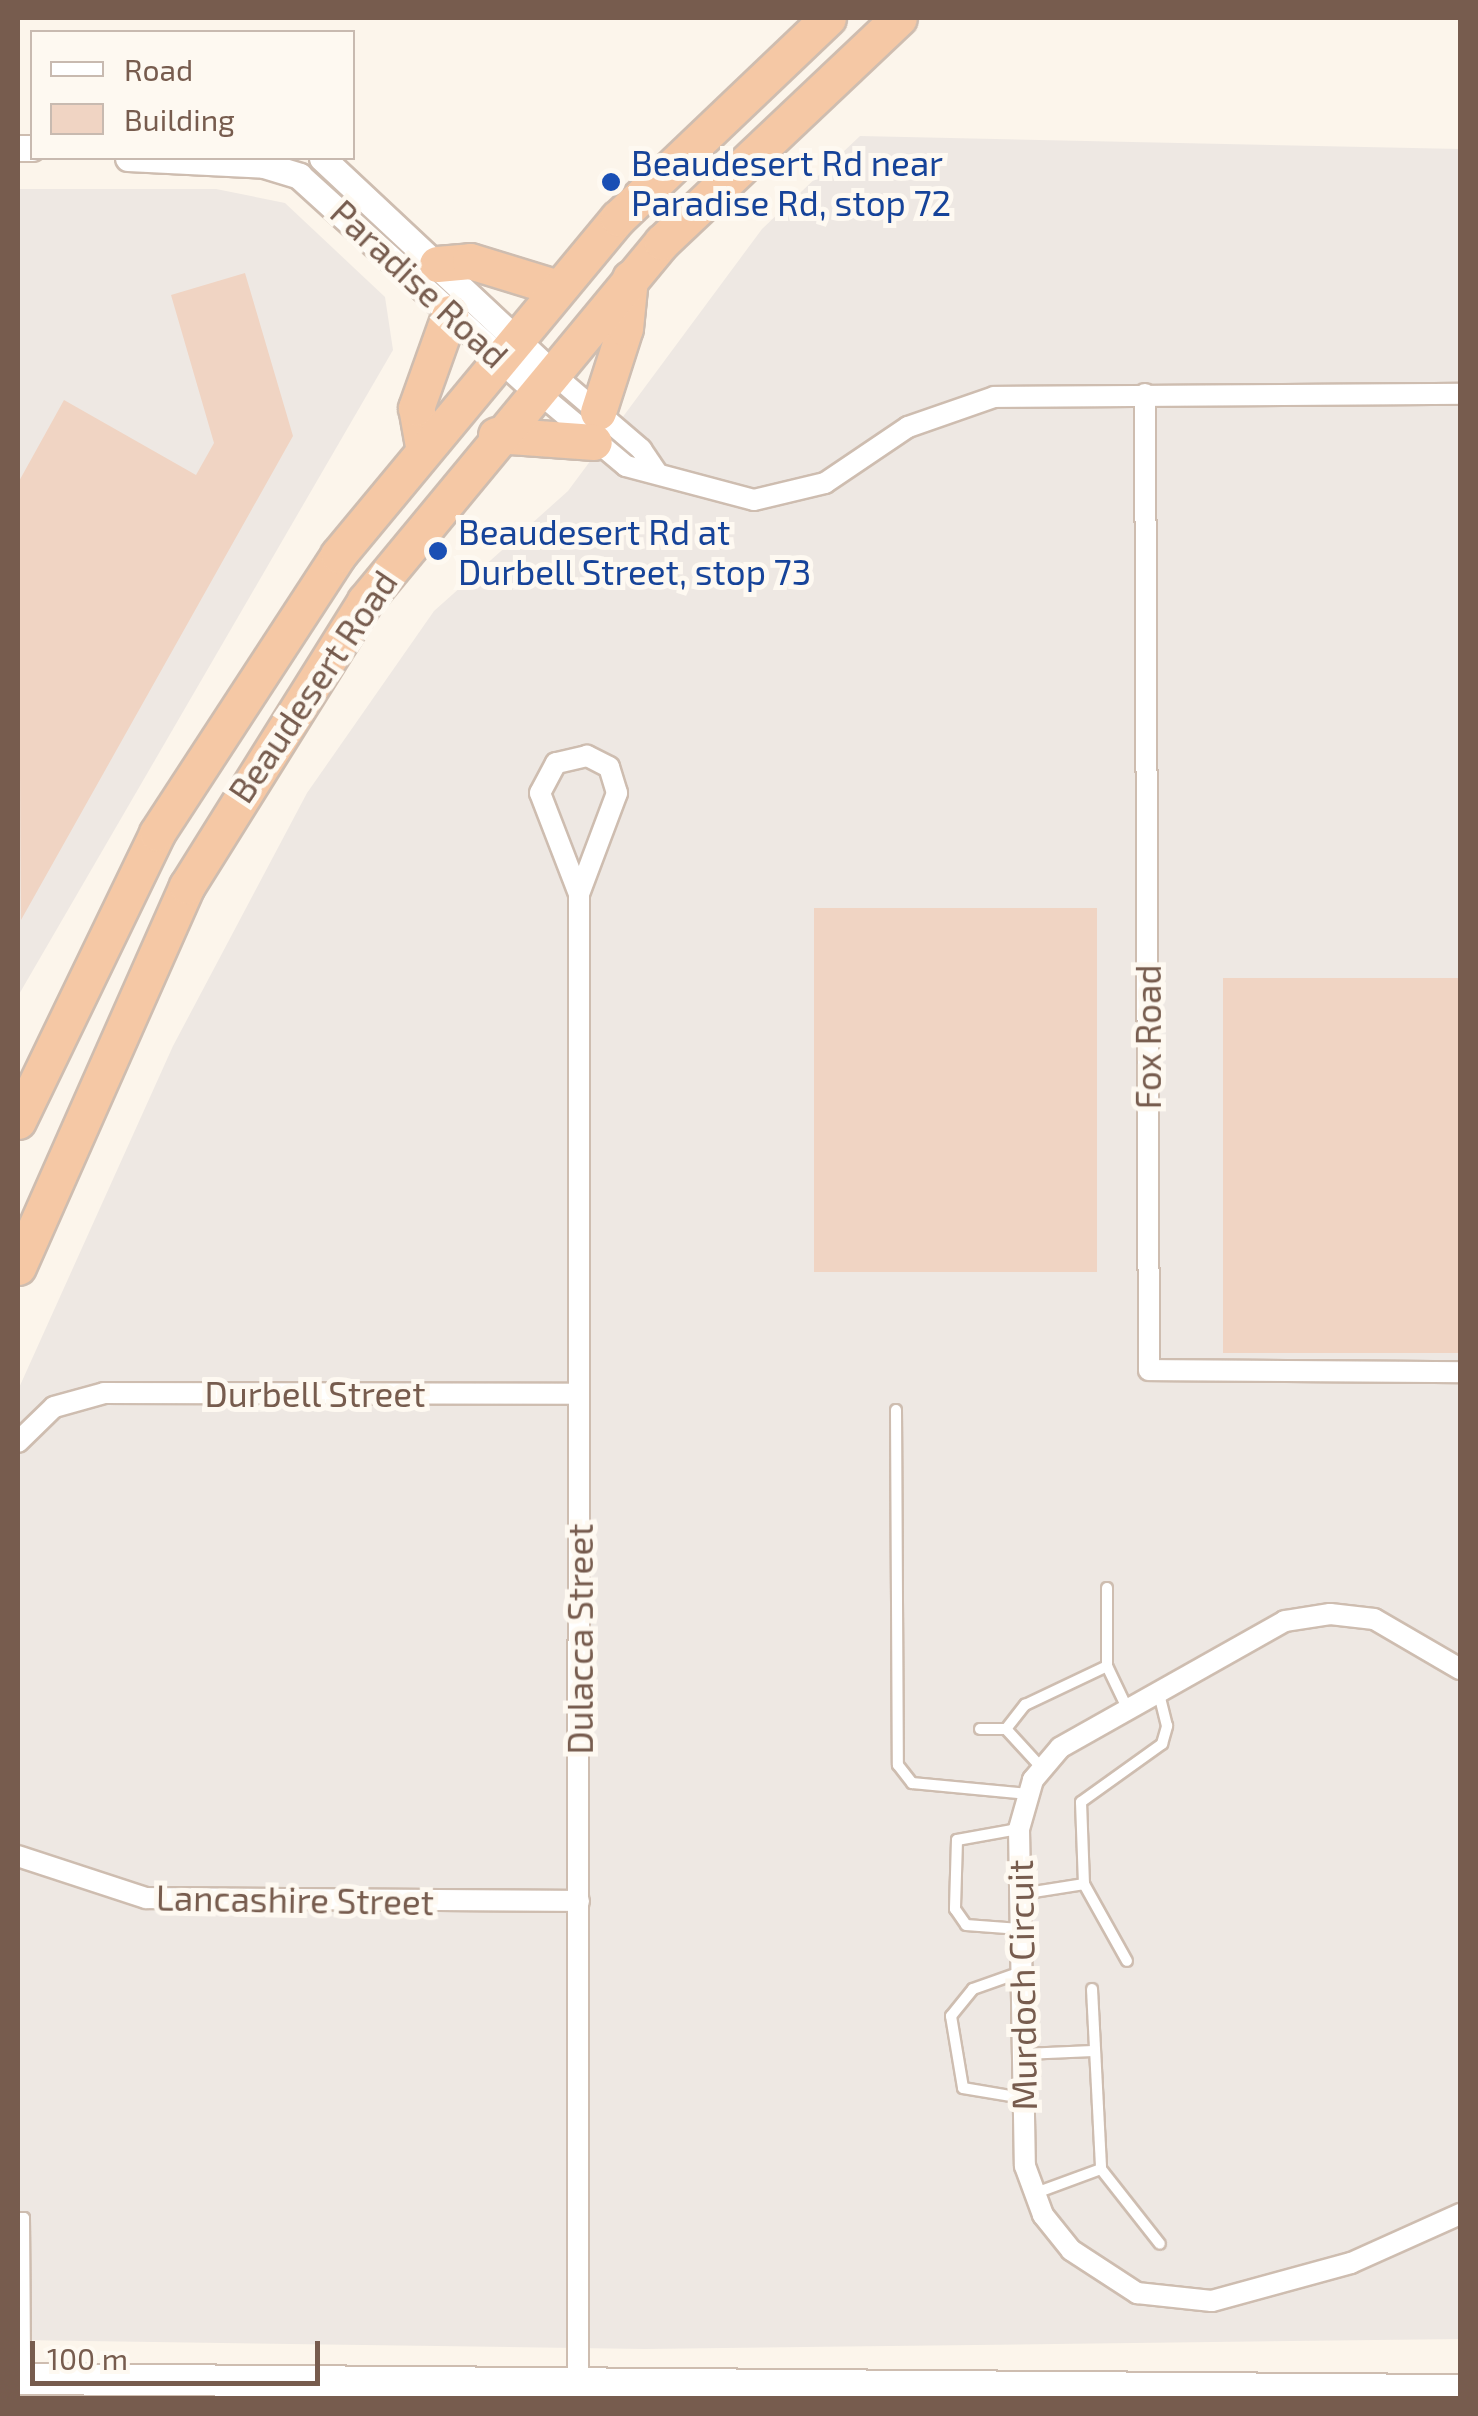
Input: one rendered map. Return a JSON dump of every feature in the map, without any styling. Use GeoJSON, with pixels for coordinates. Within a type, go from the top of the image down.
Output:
{"type":"FeatureCollection","features":[{"type":"Feature","properties":{"kind":"highway","name":"Beaudesert Road"},"geometry":{"type":"LineString","coordinates":[[18,1121],[109,922],[203,756],[338,555],[423,446],[558,288],[736,100],[828,18]]}},
{"type":"Feature","properties":{"kind":"highway","name":"Beaudesert Road"},"geometry":{"type":"LineString","coordinates":[[18,1267],[149,962],[231,807],[365,601],[496,435],[630,278],[807,101],[899,18]]}},
{"type":"Feature","properties":{"kind":"highway"},"geometry":{"type":"LineString","coordinates":[[437,264],[470,261],[558,288]]}},
{"type":"Feature","properties":{"kind":"highway"},"geometry":{"type":"LineString","coordinates":[[496,435],[596,427],[625,328],[630,278]]}},
{"type":"Feature","properties":{"kind":"highway"},"geometry":{"type":"LineString","coordinates":[[423,446],[416,408],[450,313]]}},
{"type":"Feature","properties":{"kind":"main road"},"geometry":{"type":"LineString","coordinates":[[21,2380],[578,2391],[1460,2390]]}},
{"type":"Feature","properties":{"kind":"street","name":"Paradise Road"},"geometry":{"type":"LineString","coordinates":[[173,160],[264,164],[299,176],[450,313],[506,348]]}},
{"type":"Feature","properties":{"kind":"street","name":"Paradise Road"},"geometry":{"type":"LineString","coordinates":[[324,160],[437,264],[506,348],[542,380]]}},
{"type":"Feature","properties":{"kind":"street"},"geometry":{"type":"LineString","coordinates":[[542,380],[658,474]]}},
{"type":"Feature","properties":{"kind":"street"},"geometry":{"type":"LineString","coordinates":[[542,380],[596,427],[626,466],[728,496],[780,498],[825,483],[908,427],[975,400],[1145,394],[1460,394]]}},
{"type":"Feature","properties":{"kind":"street","name":"Fox Road"},"geometry":{"type":"LineString","coordinates":[[1145,394],[1149,1370],[1460,1372]]}},
{"type":"Feature","properties":{"kind":"street","name":"Dulacca Street"},"geometry":{"type":"LineString","coordinates":[[578,2391],[579,894],[540,793],[556,762],[587,756],[608,768],[618,794],[579,894]]}},
{"type":"Feature","properties":{"kind":"street","name":"Durbell Street"},"geometry":{"type":"LineString","coordinates":[[18,1442],[54,1407],[104,1393],[579,1394]]}},
{"type":"Feature","properties":{"kind":"street","name":"Murdoch Circuit"},"geometry":{"type":"LineString","coordinates":[[1460,1669],[1374,1620],[1307,1616],[1127,1708],[1041,1767],[1028,1794],[1019,1829],[1022,2098],[1033,2194],[1056,2233],[1092,2268],[1138,2293],[1180,2301],[1234,2297],[1309,2277],[1460,2214]]}},
{"type":"Feature","properties":{"kind":"street","name":"Lancashire Street"},"geometry":{"type":"LineString","coordinates":[[18,1856],[146,1898],[579,1901]]}},
{"type":"Feature","properties":{"kind":"lane"},"geometry":{"type":"LineString","coordinates":[[896,1410],[898,1765],[912,1783],[1028,1794]]}},
{"type":"Feature","properties":{"kind":"lane"},"geometry":{"type":"LineString","coordinates":[[1106,1588],[1107,1666],[1127,1708]]}},
{"type":"Feature","properties":{"kind":"lane"},"geometry":{"type":"LineString","coordinates":[[980,1730],[1006,1729],[1026,1705],[1107,1666]]}},
{"type":"Feature","properties":{"kind":"lane"},"geometry":{"type":"LineString","coordinates":[[1127,1961],[1084,1884],[1082,1802],[1162,1744],[1167,1726],[1158,1691]]}},
{"type":"Feature","properties":{"kind":"lane"},"geometry":{"type":"LineString","coordinates":[[1006,1729],[1041,1767]]}},
{"type":"Feature","properties":{"kind":"lane"},"geometry":{"type":"LineString","coordinates":[[1019,1829],[957,1840],[955,1908],[966,1924],[1020,1928]]}},
{"type":"Feature","properties":{"kind":"lane"},"geometry":{"type":"LineString","coordinates":[[1020,1894],[1084,1884]]}},
{"type":"Feature","properties":{"kind":"lane"},"geometry":{"type":"LineString","coordinates":[[1021,1972],[973,1989],[951,2016],[963,2088],[1022,2098]]}},
{"type":"Feature","properties":{"kind":"lane"},"geometry":{"type":"LineString","coordinates":[[1092,1989],[1092,2051],[1101,2169],[1108,2188],[1160,2244]]}},
{"type":"Feature","properties":{"kind":"lane"},"geometry":{"type":"LineString","coordinates":[[1022,2054],[1092,2051]]}},
{"type":"Feature","properties":{"kind":"lane"},"geometry":{"type":"LineString","coordinates":[[1033,2194],[1101,2169]]}},
{"type":"Feature","properties":{"kind":"lane"},"geometry":{"type":"LineString","coordinates":[[18,2218],[24,2218],[21,2380]]}},
{"type":"Feature","properties":{"kind":"shaded area"},"geometry":{"type":"Polygon","coordinates":[[[860,136],[1460,149],[1460,2339],[645,2349],[18,2340],[18,1390],[173,1046],[307,793],[434,611],[568,491],[762,229],[860,136]]]}},
{"type":"Feature","properties":{"kind":"shaded area"},"geometry":{"type":"Polygon","coordinates":[[[18,189],[216,189],[285,203],[385,297],[393,350],[18,996],[18,189]]]}},
{"type":"Feature","properties":{"kind":"building"},"geometry":{"type":"Polygon","coordinates":[[[245,273],[293,436],[21,920],[18,483],[64,400],[196,475],[214,443],[171,295],[245,273]]]}},
{"type":"Feature","properties":{"kind":"building"},"geometry":{"type":"Polygon","coordinates":[[[814,908],[1097,908],[1097,1272],[814,1272],[814,908]]]}},
{"type":"Feature","properties":{"kind":"building"},"geometry":{"type":"Polygon","coordinates":[[[1223,978],[1460,978],[1460,1353],[1223,1353],[1223,978]]]}},
{"type":"Feature","properties":{"kind":"place","name":"Beaudesert Rd near Paradise Rd, stop 72"},"geometry":{"type":"Point","coordinates":[611,182]}},
{"type":"Feature","properties":{"kind":"place","name":"Beaudesert Rd at Durbell Street, stop 73"},"geometry":{"type":"Point","coordinates":[438,551]}}]}
